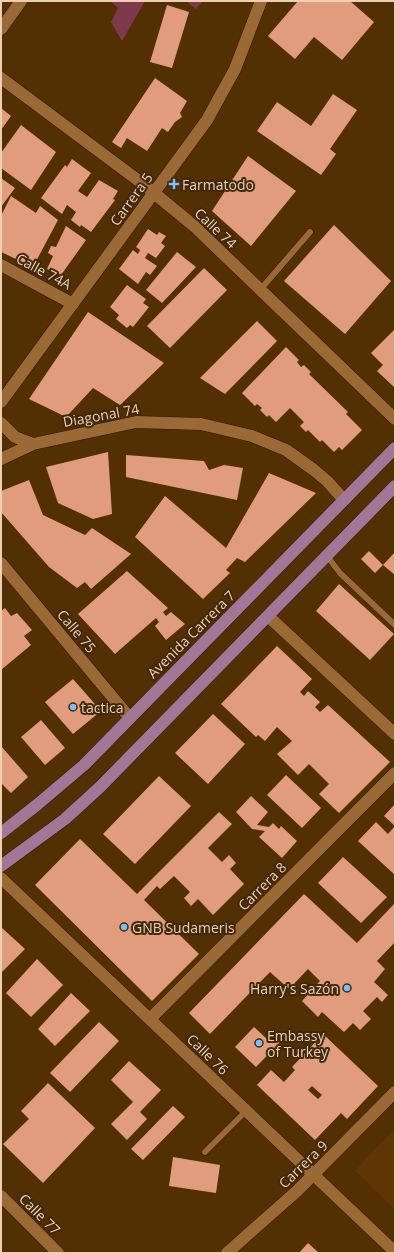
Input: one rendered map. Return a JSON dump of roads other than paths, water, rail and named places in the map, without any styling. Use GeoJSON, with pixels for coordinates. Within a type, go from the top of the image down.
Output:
{"type":"FeatureCollection","features":[{"type":"Feature","properties":{"kind":"main road","name":"Avenida Carrera 7"},"geometry":{"type":"LineString","coordinates":[[1,833],[38,804],[84,764],[395,448]]}},
{"type":"Feature","properties":{"kind":"main road"},"geometry":{"type":"LineString","coordinates":[[1,866],[65,818],[100,787],[395,486]]}},
{"type":"Feature","properties":{"kind":"street"},"geometry":{"type":"LineString","coordinates":[[1,29],[21,1]]}},
{"type":"Feature","properties":{"kind":"street","name":"Carrera 5"},"geometry":{"type":"LineString","coordinates":[[1,402],[206,120],[236,69],[261,1]]}},
{"type":"Feature","properties":{"kind":"street","name":"Calle 74"},"geometry":{"type":"LineString","coordinates":[[1,78],[154,193],[194,226],[395,419]]}},
{"type":"Feature","properties":{"kind":"street","name":"Calle 74A"},"geometry":{"type":"LineString","coordinates":[[1,265],[73,304]]}},
{"type":"Feature","properties":{"kind":"street","name":"Diagonal 74"},"geometry":{"type":"LineString","coordinates":[[1,459],[33,444],[136,422],[201,424],[252,436],[286,450],[328,482],[344,500]]}},
{"type":"Feature","properties":{"kind":"street"},"geometry":{"type":"LineString","coordinates":[[1,423],[15,437],[33,444]]}},
{"type":"Feature","properties":{"kind":"street","name":"Calle 75"},"geometry":{"type":"LineString","coordinates":[[1,563],[130,717]]}},
{"type":"Feature","properties":{"kind":"street"},"geometry":{"type":"LineString","coordinates":[[268,616],[395,734]]}},
{"type":"Feature","properties":{"kind":"street","name":"Carrera 8"},"geometry":{"type":"LineString","coordinates":[[150,1019],[395,773]]}},
{"type":"Feature","properties":{"kind":"street","name":"Calle 76"},"geometry":{"type":"LineString","coordinates":[[1,878],[395,1252]]}},
{"type":"Feature","properties":{"kind":"street","name":"Carrera 9"},"geometry":{"type":"LineString","coordinates":[[227,1253],[314,1175],[395,1092]]}},
{"type":"Feature","properties":{"kind":"street","name":"Calle 77"},"geometry":{"type":"LineString","coordinates":[[1,1196],[58,1253]]}},
{"type":"Feature","properties":{"kind":"lane"},"geometry":{"type":"LineString","coordinates":[[260,290],[310,232]]}},
{"type":"Feature","properties":{"kind":"lane"},"geometry":{"type":"LineString","coordinates":[[327,556],[340,573],[395,625]]}},
{"type":"Feature","properties":{"kind":"lane"},"geometry":{"type":"LineString","coordinates":[[205,1152],[246,1111]]}},
{"type":"Feature","properties":{"kind":"place","name":"Farmatodo"},"geometry":{"type":"Point","coordinates":[174,184]}},
{"type":"Feature","properties":{"kind":"place","name":"tactica"},"geometry":{"type":"Point","coordinates":[73,707]}},
{"type":"Feature","properties":{"kind":"place","name":"GNB Sudameris"},"geometry":{"type":"Point","coordinates":[124,927]}},
{"type":"Feature","properties":{"kind":"place","name":"Harry's Sazón"},"geometry":{"type":"Point","coordinates":[347,988]}},
{"type":"Feature","properties":{"kind":"place","name":"Embassy of Turkey"},"geometry":{"type":"Point","coordinates":[259,1043]}}]}
